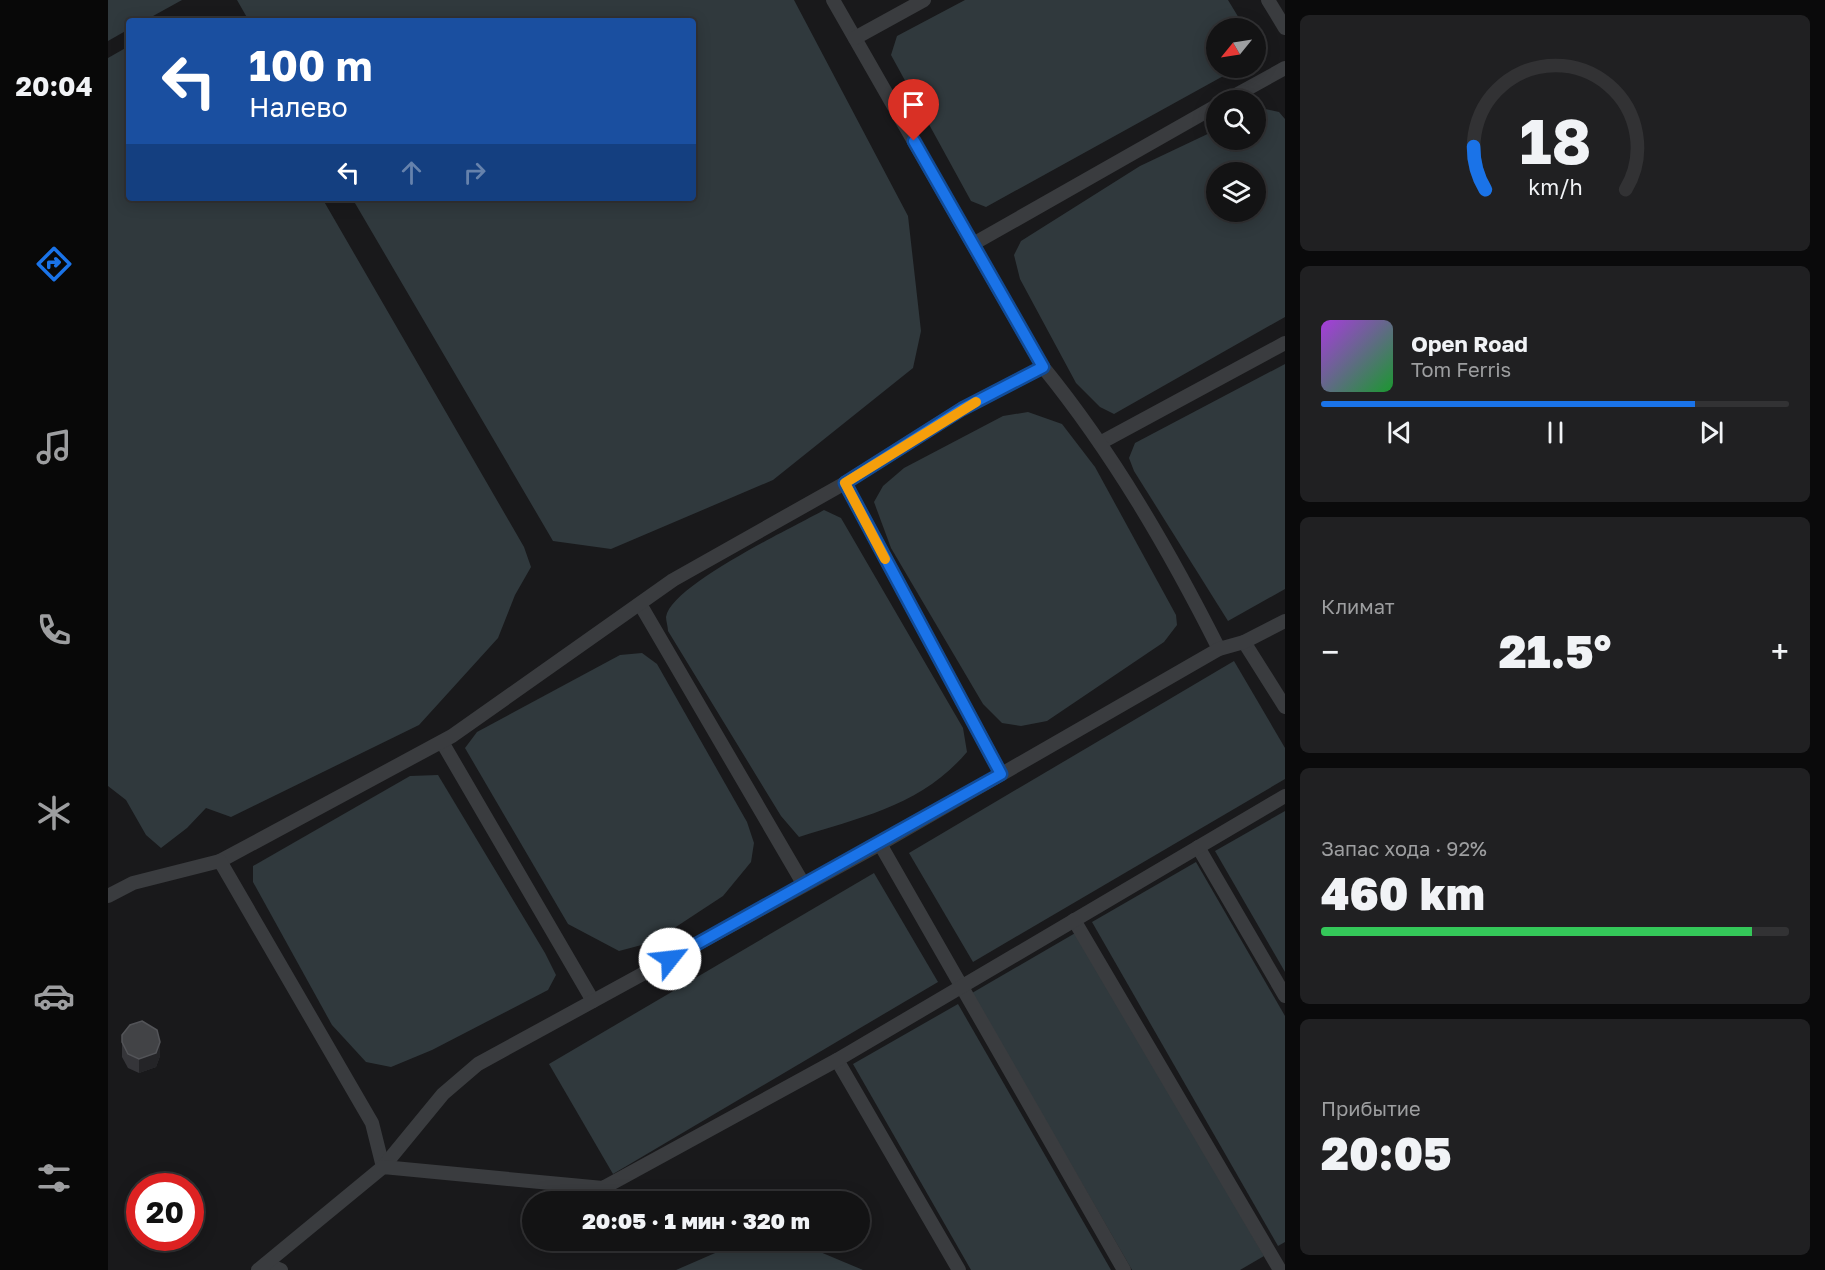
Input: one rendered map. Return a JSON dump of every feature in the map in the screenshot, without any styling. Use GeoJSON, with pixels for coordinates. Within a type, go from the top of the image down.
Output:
{"type":"FeatureCollection","features":[{"type":"Feature","properties":{"kind":"lane"},"geometry":{"type":"LineString","coordinates":[[833,0],[1043,367],[1085,418],[1158,537],[1219,649]]}},
{"type":"Feature","properties":{"kind":"lane"},"geometry":{"type":"LineString","coordinates":[[855,38],[924,0]]}},
{"type":"Feature","properties":{"kind":"lane"},"geometry":{"type":"LineString","coordinates":[[1268,0],[1285,28]]}},
{"type":"Feature","properties":{"kind":"lane"},"geometry":{"type":"LineString","coordinates":[[1245,90],[1285,68]]}},
{"type":"Feature","properties":{"kind":"lane"},"geometry":{"type":"LineString","coordinates":[[974,244],[1206,112]]}},
{"type":"Feature","properties":{"kind":"lane"},"geometry":{"type":"LineString","coordinates":[[1100,443],[1285,343]]}},
{"type":"Feature","properties":{"kind":"lane"},"geometry":{"type":"LineString","coordinates":[[108,896],[133,883],[220,861],[442,742],[673,580],[845,483],[962,409],[1043,367]]}},
{"type":"Feature","properties":{"kind":"lane"},"geometry":{"type":"LineString","coordinates":[[845,483],[1001,774]]}},
{"type":"Feature","properties":{"kind":"lane"},"geometry":{"type":"LineString","coordinates":[[640,604],[804,885]]}},
{"type":"Feature","properties":{"kind":"lane"},"geometry":{"type":"LineString","coordinates":[[262,1267],[382,1167],[443,1094],[478,1064],[880,844],[1219,649],[1244,642],[1285,621]]}},
{"type":"Feature","properties":{"kind":"lane"},"geometry":{"type":"LineString","coordinates":[[1244,642],[1285,706]]}},
{"type":"Feature","properties":{"kind":"lane"},"geometry":{"type":"LineString","coordinates":[[442,742],[593,1001]]}},
{"type":"Feature","properties":{"kind":"lane"},"geometry":{"type":"LineString","coordinates":[[382,1167],[603,1188],[837,1060],[1285,796]]}},
{"type":"Feature","properties":{"kind":"lane"},"geometry":{"type":"LineString","coordinates":[[880,844],[1124,1270]]}},
{"type":"Feature","properties":{"kind":"lane"},"geometry":{"type":"LineString","coordinates":[[1198,847],[1285,996]]}},
{"type":"Feature","properties":{"kind":"lane"},"geometry":{"type":"LineString","coordinates":[[220,861],[372,1123],[382,1167]]}},
{"type":"Feature","properties":{"kind":"lane"},"geometry":{"type":"LineString","coordinates":[[1074,920],[1277,1266]]}},
{"type":"Feature","properties":{"kind":"lane"},"geometry":{"type":"LineString","coordinates":[[837,1060],[959,1270]]}},
{"type":"Feature","properties":{"kind":"lane"},"geometry":{"type":"LineString","coordinates":[[262,1267],[281,1270]]}},
{"type":"Feature","properties":{"kind":"shaded area"},"geometry":{"type":"Polygon","coordinates":[[[108,0],[182,0],[149,18],[126,18],[126,31],[108,41],[108,0]]]}},
{"type":"Feature","properties":{"kind":"shaded area"},"geometry":{"type":"Polygon","coordinates":[[[237,0],[794,0],[908,216],[921,331],[913,368],[773,480],[611,549],[553,541],[354,201],[696,201],[696,18],[247,18],[237,0]]]}},
{"type":"Feature","properties":{"kind":"shaded area"},"geometry":{"type":"Polygon","coordinates":[[[965,0],[1228,0],[1239,18],[1206,18],[1206,78],[1220,78],[986,207],[971,201],[891,55],[897,36],[965,0]]]}},
{"type":"Feature","properties":{"kind":"shaded area"},"geometry":{"type":"Polygon","coordinates":[[[126,48],[126,201],[324,201],[524,547],[531,567],[515,595],[498,638],[419,725],[231,817],[206,808],[187,828],[161,848],[146,835],[126,800],[108,786],[108,58],[126,48]]]}},
{"type":"Feature","properties":{"kind":"shaded area"},"geometry":{"type":"Polygon","coordinates":[[[1266,109],[1279,112],[1285,119],[1285,317],[1114,414],[1100,407],[1076,383],[1020,279],[1014,255],[1021,241],[1140,166],[1206,135],[1206,150],[1266,150],[1266,109]]]}},
{"type":"Feature","properties":{"kind":"shaded area"},"geometry":{"type":"Polygon","coordinates":[[[1285,364],[1285,589],[1228,621],[1134,471],[1129,458],[1135,443],[1285,364]]]}},
{"type":"Feature","properties":{"kind":"shaded area"},"geometry":{"type":"Polygon","coordinates":[[[1028,412],[1062,424],[1095,467],[1176,615],[1177,625],[1164,642],[1047,721],[1021,726],[1002,723],[983,704],[891,548],[874,502],[883,486],[904,468],[1003,416],[1028,412]]]}},
{"type":"Feature","properties":{"kind":"shaded area"},"geometry":{"type":"Polygon","coordinates":[[[824,510],[841,518],[963,728],[967,752],[931,785],[911,797],[868,815],[799,837],[781,816],[668,631],[666,617],[673,604],[710,574],[824,510]]]}},
{"type":"Feature","properties":{"kind":"shaded area"},"geometry":{"type":"Polygon","coordinates":[[[642,653],[657,664],[747,822],[754,843],[751,862],[723,896],[653,942],[619,951],[568,924],[465,748],[477,732],[620,655],[642,653]]]}},
{"type":"Feature","properties":{"kind":"shaded area"},"geometry":{"type":"Polygon","coordinates":[[[1234,661],[1285,748],[1285,779],[973,962],[909,853],[1234,661]]]}},
{"type":"Feature","properties":{"kind":"shaded area"},"geometry":{"type":"Polygon","coordinates":[[[438,775],[556,975],[548,990],[432,1050],[391,1067],[366,1062],[332,1025],[253,882],[253,866],[410,776],[438,775]]]}},
{"type":"Feature","properties":{"kind":"shaded area"},"geometry":{"type":"Polygon","coordinates":[[[1285,811],[1285,972],[1215,851],[1285,811]]]}},
{"type":"Feature","properties":{"kind":"shaded area"},"geometry":{"type":"Polygon","coordinates":[[[1196,862],[1285,1016],[1285,1242],[1278,1246],[1092,922],[1196,862]]]}},
{"type":"Feature","properties":{"kind":"shaded area"},"geometry":{"type":"Polygon","coordinates":[[[874,873],[938,982],[613,1174],[549,1064],[874,873]]]}},
{"type":"Feature","properties":{"kind":"shaded area"},"geometry":{"type":"Polygon","coordinates":[[[1077,932],[1264,1256],[1240,1270],[1132,1270],[972,993],[1077,932]]]}},
{"type":"Feature","properties":{"kind":"shaded area"},"geometry":{"type":"Polygon","coordinates":[[[958,1004],[1111,1270],[971,1270],[853,1064],[958,1004]]]}},
{"type":"Feature","properties":{"kind":"shaded area"},"geometry":{"type":"Polygon","coordinates":[[[720,1251],[818,1251],[863,1270],[676,1270],[720,1251]]]}},
{"type":"Feature","properties":{"kind":"building"},"geometry":{"type":"Polygon","coordinates":[[[142,1021],[157,1030],[160,1042],[156,1053],[139,1059],[128,1054],[122,1042],[122,1035],[130,1025],[142,1021]]]}},
{"type":"Feature","properties":{"kind":"slow traffic"},"geometry":{"type":"LineString","coordinates":[[885,559],[845,483],[976,402]]}},
{"type":"Feature","properties":{"kind":"route"},"geometry":{"type":"LineString","coordinates":[[670,959],[880,844],[1001,774],[845,483],[962,409],[1043,367],[914,141]]}}]}
